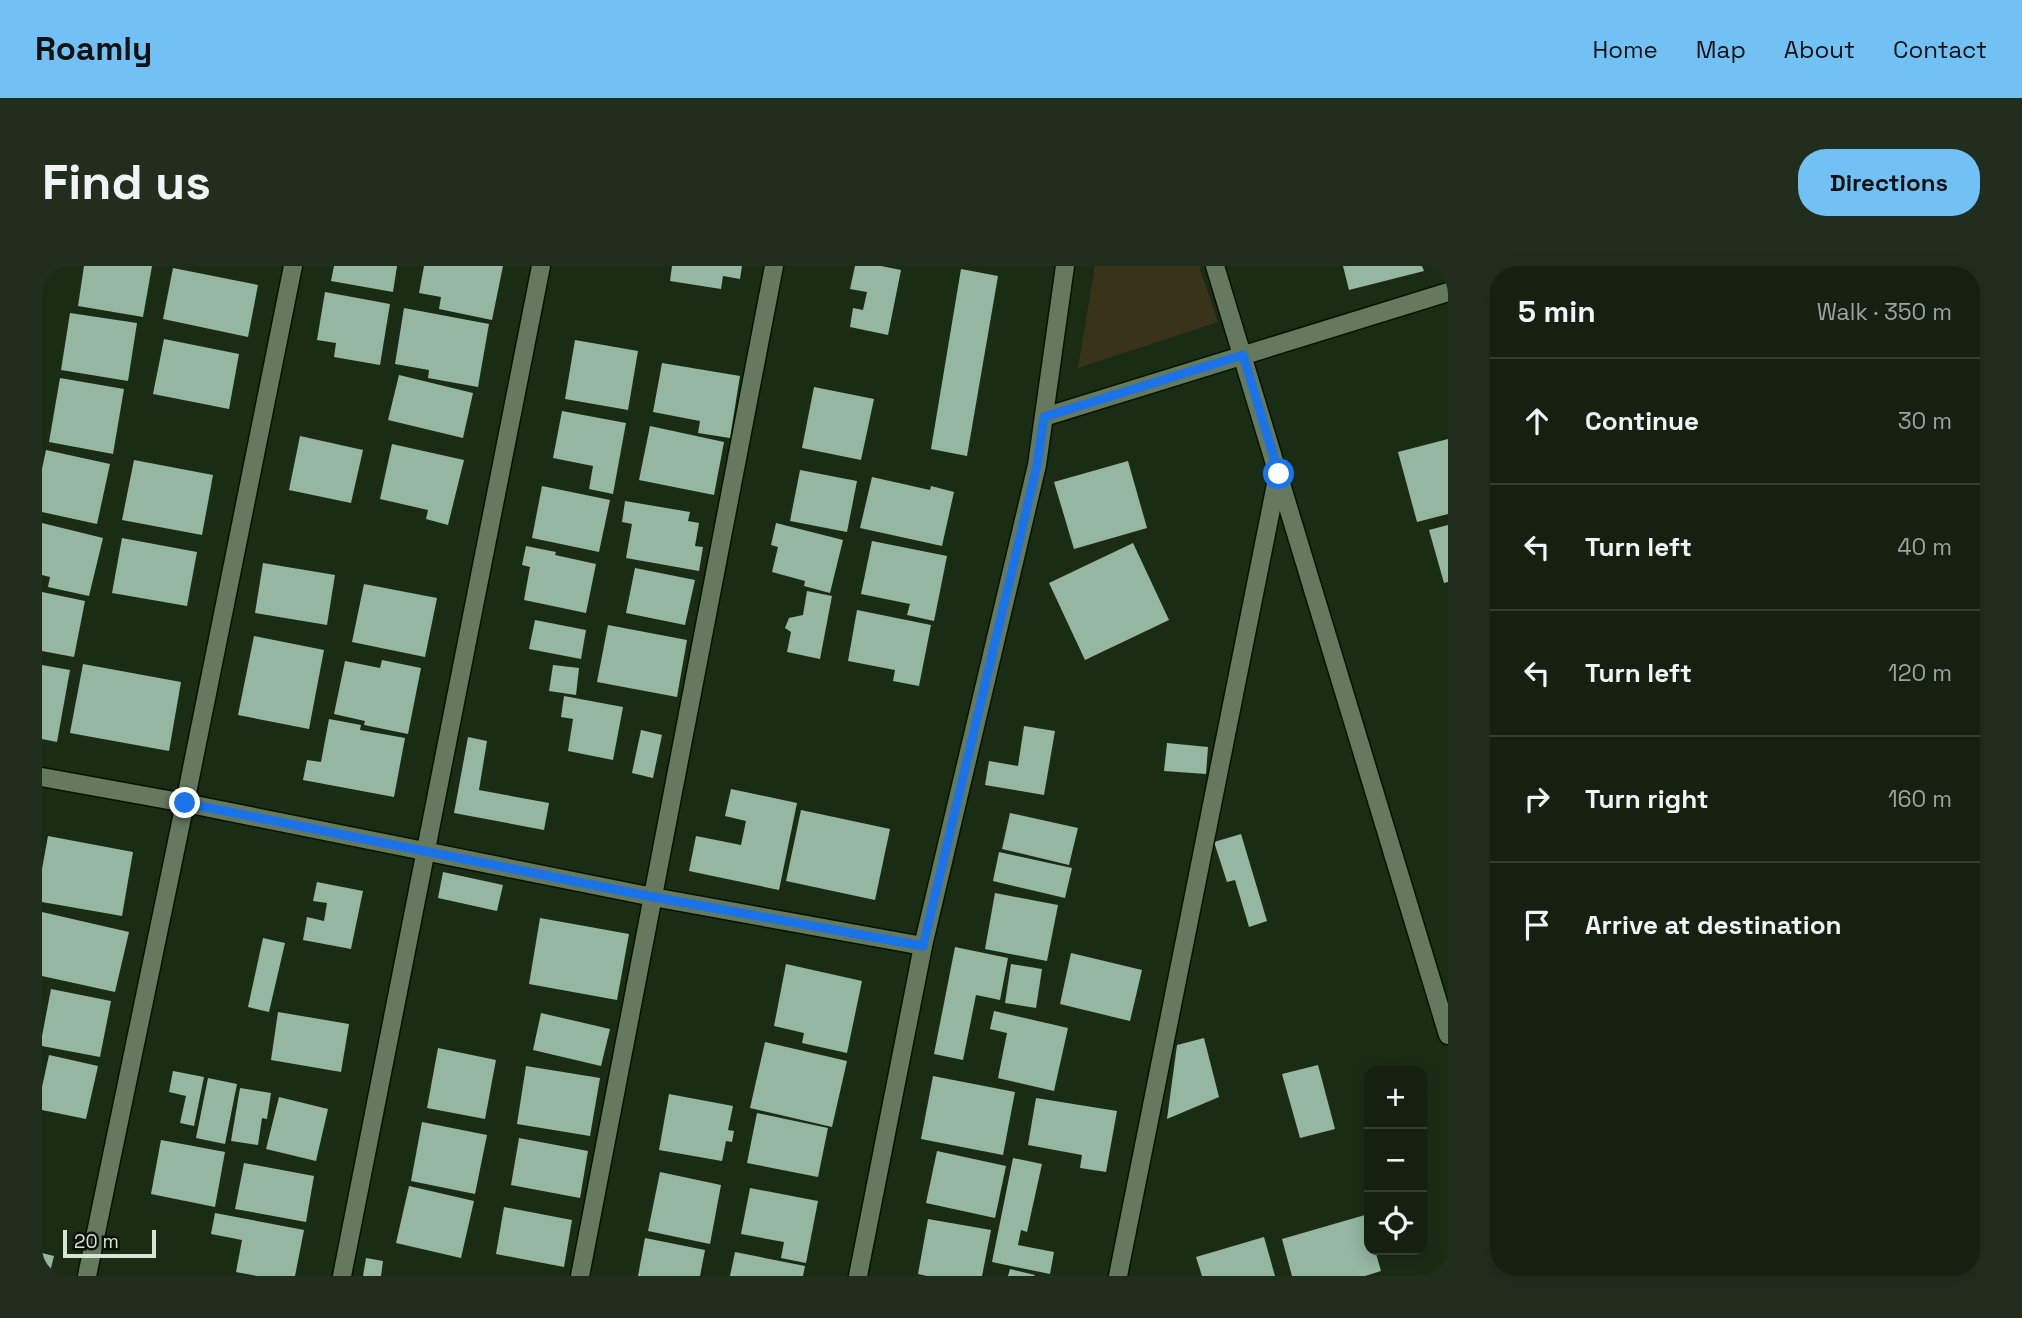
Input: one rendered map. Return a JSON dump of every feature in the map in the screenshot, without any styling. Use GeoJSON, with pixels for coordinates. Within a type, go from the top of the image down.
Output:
{"type":"FeatureCollection","features":[{"type":"Feature","properties":{"kind":"street"},"geometry":{"type":"LineString","coordinates":[[87,1276],[293,266]]}},
{"type":"Feature","properties":{"kind":"street"},"geometry":{"type":"LineString","coordinates":[[342,1276],[541,266]]}},
{"type":"Feature","properties":{"kind":"street"},"geometry":{"type":"LineString","coordinates":[[580,1276],[774,266]]}},
{"type":"Feature","properties":{"kind":"street"},"geometry":{"type":"LineString","coordinates":[[858,1276],[923,946],[1037,465],[1065,266]]}},
{"type":"Feature","properties":{"kind":"street"},"geometry":{"type":"LineString","coordinates":[[1215,266],[1448,1035]]}},
{"type":"Feature","properties":{"kind":"street"},"geometry":{"type":"LineString","coordinates":[[1044,417],[1448,292]]}},
{"type":"Feature","properties":{"kind":"street"},"geometry":{"type":"LineString","coordinates":[[1118,1276],[1279,474]]}},
{"type":"Feature","properties":{"kind":"street"},"geometry":{"type":"LineString","coordinates":[[42,777],[653,897],[923,946]]}},
{"type":"Feature","properties":{"kind":"shaded area"},"geometry":{"type":"Polygon","coordinates":[[[1095,266],[1199,266],[1218,322],[1078,368],[1095,266]]]}},
{"type":"Feature","properties":{"kind":"building"},"geometry":{"type":"Polygon","coordinates":[[[84,266],[152,266],[143,317],[78,306],[84,266]]]}},
{"type":"Feature","properties":{"kind":"building"},"geometry":{"type":"Polygon","coordinates":[[[334,266],[397,266],[393,292],[331,281],[334,266]]]}},
{"type":"Feature","properties":{"kind":"building"},"geometry":{"type":"Polygon","coordinates":[[[424,266],[503,266],[492,320],[439,309],[441,297],[419,293],[424,266]]]}},
{"type":"Feature","properties":{"kind":"building"},"geometry":{"type":"Polygon","coordinates":[[[672,266],[742,266],[740,279],[723,276],[721,289],[670,281],[672,266]]]}},
{"type":"Feature","properties":{"kind":"building"},"geometry":{"type":"Polygon","coordinates":[[[855,266],[881,266],[901,270],[888,335],[850,327],[853,308],[863,310],[867,292],[850,289],[855,266]]]}},
{"type":"Feature","properties":{"kind":"building"},"geometry":{"type":"Polygon","coordinates":[[[1343,266],[1422,266],[1424,271],[1349,290],[1343,266]]]}},
{"type":"Feature","properties":{"kind":"building"},"geometry":{"type":"Polygon","coordinates":[[[173,268],[258,285],[248,337],[163,319],[173,268]]]}},
{"type":"Feature","properties":{"kind":"building"},"geometry":{"type":"Polygon","coordinates":[[[961,269],[998,276],[967,456],[931,449],[961,269]]]}},
{"type":"Feature","properties":{"kind":"building"},"geometry":{"type":"Polygon","coordinates":[[[325,292],[390,304],[380,365],[334,357],[336,343],[317,340],[325,292]]]}},
{"type":"Feature","properties":{"kind":"building"},"geometry":{"type":"Polygon","coordinates":[[[404,308],[489,324],[478,387],[428,378],[429,370],[395,364],[404,308]]]}},
{"type":"Feature","properties":{"kind":"building"},"geometry":{"type":"Polygon","coordinates":[[[70,313],[137,323],[128,381],[61,370],[70,313]]]}},
{"type":"Feature","properties":{"kind":"building"},"geometry":{"type":"Polygon","coordinates":[[[164,339],[239,354],[229,409],[153,394],[164,339]]]}},
{"type":"Feature","properties":{"kind":"building"},"geometry":{"type":"Polygon","coordinates":[[[575,340],[638,351],[628,410],[565,399],[575,340]]]}},
{"type":"Feature","properties":{"kind":"building"},"geometry":{"type":"Polygon","coordinates":[[[662,363],[740,376],[730,438],[698,433],[700,421],[653,412],[662,363]]]}},
{"type":"Feature","properties":{"kind":"building"},"geometry":{"type":"Polygon","coordinates":[[[399,375],[473,393],[463,438],[388,420],[399,375]]]}},
{"type":"Feature","properties":{"kind":"building"},"geometry":{"type":"Polygon","coordinates":[[[60,378],[124,389],[113,454],[49,442],[60,378]]]}},
{"type":"Feature","properties":{"kind":"building"},"geometry":{"type":"Polygon","coordinates":[[[814,387],[874,399],[861,460],[802,448],[814,387]]]}},
{"type":"Feature","properties":{"kind":"building"},"geometry":{"type":"Polygon","coordinates":[[[562,411],[626,423],[613,494],[589,489],[593,466],[553,458],[562,411]]]}},
{"type":"Feature","properties":{"kind":"building"},"geometry":{"type":"Polygon","coordinates":[[[650,426],[724,442],[714,495],[639,480],[650,426]]]}},
{"type":"Feature","properties":{"kind":"building"},"geometry":{"type":"Polygon","coordinates":[[[300,436],[363,450],[351,503],[289,490],[300,436]]]}},
{"type":"Feature","properties":{"kind":"building"},"geometry":{"type":"Polygon","coordinates":[[[1448,439],[1448,514],[1417,522],[1398,452],[1448,439]]]}},
{"type":"Feature","properties":{"kind":"building"},"geometry":{"type":"Polygon","coordinates":[[[392,444],[464,460],[448,525],[426,519],[428,510],[380,499],[392,444]]]}},
{"type":"Feature","properties":{"kind":"building"},"geometry":{"type":"Polygon","coordinates":[[[46,450],[110,464],[97,524],[42,512],[42,469],[46,450]]]}},
{"type":"Feature","properties":{"kind":"building"},"geometry":{"type":"Polygon","coordinates":[[[134,460],[213,475],[202,535],[122,520],[134,460]]]}},
{"type":"Feature","properties":{"kind":"building"},"geometry":{"type":"Polygon","coordinates":[[[1128,461],[1147,528],[1074,549],[1054,482],[1128,461]]]}},
{"type":"Feature","properties":{"kind":"building"},"geometry":{"type":"Polygon","coordinates":[[[800,470],[857,481],[847,532],[790,521],[800,470]]]}},
{"type":"Feature","properties":{"kind":"building"},"geometry":{"type":"Polygon","coordinates":[[[872,477],[930,490],[931,486],[954,492],[942,546],[860,528],[872,477]]]}},
{"type":"Feature","properties":{"kind":"building"},"geometry":{"type":"Polygon","coordinates":[[[542,486],[610,500],[599,552],[532,538],[542,486]]]}},
{"type":"Feature","properties":{"kind":"building"},"geometry":{"type":"Polygon","coordinates":[[[625,501],[690,512],[688,521],[699,523],[695,546],[703,547],[699,571],[626,558],[632,524],[622,522],[625,501]]]}},
{"type":"Feature","properties":{"kind":"building"},"geometry":{"type":"Polygon","coordinates":[[[42,523],[103,538],[89,596],[48,587],[50,577],[42,575],[42,523]]]}},
{"type":"Feature","properties":{"kind":"building"},"geometry":{"type":"Polygon","coordinates":[[[776,523],[843,540],[830,593],[804,586],[805,581],[772,572],[778,547],[771,545],[776,523]]]}},
{"type":"Feature","properties":{"kind":"building"},"geometry":{"type":"Polygon","coordinates":[[[1448,525],[1448,582],[1444,583],[1429,530],[1448,525]]]}},
{"type":"Feature","properties":{"kind":"building"},"geometry":{"type":"Polygon","coordinates":[[[122,538],[197,552],[187,606],[112,593],[122,538]]]}},
{"type":"Feature","properties":{"kind":"building"},"geometry":{"type":"Polygon","coordinates":[[[872,541],[947,556],[934,621],[907,615],[910,604],[861,594],[872,541]]]}},
{"type":"Feature","properties":{"kind":"building"},"geometry":{"type":"Polygon","coordinates":[[[1133,543],[1169,620],[1085,660],[1049,583],[1133,543]]]}},
{"type":"Feature","properties":{"kind":"building"},"geometry":{"type":"Polygon","coordinates":[[[526,546],[596,564],[586,613],[524,600],[530,567],[522,565],[526,546]]]}},
{"type":"Feature","properties":{"kind":"building"},"geometry":{"type":"Polygon","coordinates":[[[263,563],[335,575],[327,625],[255,613],[263,563]]]}},
{"type":"Feature","properties":{"kind":"building"},"geometry":{"type":"Polygon","coordinates":[[[635,568],[695,580],[685,625],[626,613],[635,568]]]}},
{"type":"Feature","properties":{"kind":"building"},"geometry":{"type":"Polygon","coordinates":[[[364,584],[437,598],[425,657],[352,642],[364,584]]]}},
{"type":"Feature","properties":{"kind":"building"},"geometry":{"type":"Polygon","coordinates":[[[807,591],[832,596],[820,659],[787,652],[791,632],[785,628],[789,618],[803,615],[807,591]]]}},
{"type":"Feature","properties":{"kind":"building"},"geometry":{"type":"Polygon","coordinates":[[[42,592],[85,601],[74,657],[42,651],[42,592]]]}},
{"type":"Feature","properties":{"kind":"building"},"geometry":{"type":"Polygon","coordinates":[[[857,610],[931,625],[919,686],[893,681],[895,670],[848,661],[857,610]]]}},
{"type":"Feature","properties":{"kind":"building"},"geometry":{"type":"Polygon","coordinates":[[[535,620],[586,630],[581,659],[529,649],[535,620]]]}},
{"type":"Feature","properties":{"kind":"building"},"geometry":{"type":"Polygon","coordinates":[[[608,625],[687,640],[677,697],[597,682],[608,625]]]}},
{"type":"Feature","properties":{"kind":"building"},"geometry":{"type":"Polygon","coordinates":[[[254,636],[324,650],[309,729],[238,715],[254,636]]]}},
{"type":"Feature","properties":{"kind":"building"},"geometry":{"type":"Polygon","coordinates":[[[382,660],[421,668],[408,734],[364,725],[365,721],[334,714],[345,661],[380,668],[382,660]]]}},
{"type":"Feature","properties":{"kind":"building"},"geometry":{"type":"Polygon","coordinates":[[[83,664],[181,682],[169,751],[70,733],[83,664]]]}},
{"type":"Feature","properties":{"kind":"building"},"geometry":{"type":"Polygon","coordinates":[[[42,665],[70,670],[57,742],[42,739],[42,665]]]}},
{"type":"Feature","properties":{"kind":"building"},"geometry":{"type":"Polygon","coordinates":[[[553,665],[579,668],[576,695],[549,691],[553,665]]]}},
{"type":"Feature","properties":{"kind":"building"},"geometry":{"type":"Polygon","coordinates":[[[564,696],[623,707],[613,760],[568,751],[573,719],[561,717],[564,696]]]}},
{"type":"Feature","properties":{"kind":"building"},"geometry":{"type":"Polygon","coordinates":[[[329,719],[361,725],[360,730],[405,738],[394,797],[303,780],[307,760],[321,762],[329,719]]]}},
{"type":"Feature","properties":{"kind":"building"},"geometry":{"type":"Polygon","coordinates":[[[1024,726],[1055,731],[1044,795],[985,785],[989,761],[1018,766],[1024,726]]]}},
{"type":"Feature","properties":{"kind":"building"},"geometry":{"type":"Polygon","coordinates":[[[641,730],[662,735],[653,778],[632,773],[641,730]]]}},
{"type":"Feature","properties":{"kind":"building"},"geometry":{"type":"Polygon","coordinates":[[[468,737],[487,741],[479,790],[549,803],[544,830],[454,813],[468,737]]]}},
{"type":"Feature","properties":{"kind":"building"},"geometry":{"type":"Polygon","coordinates":[[[1167,743],[1208,747],[1206,774],[1164,771],[1167,743]]]}},
{"type":"Feature","properties":{"kind":"building"},"geometry":{"type":"Polygon","coordinates":[[[731,789],[797,803],[779,890],[689,871],[696,836],[741,845],[746,821],[725,816],[731,789]]]}},
{"type":"Feature","properties":{"kind":"building"},"geometry":{"type":"Polygon","coordinates":[[[801,810],[890,829],[875,900],[786,881],[801,810]]]}},
{"type":"Feature","properties":{"kind":"building"},"geometry":{"type":"Polygon","coordinates":[[[1010,813],[1078,828],[1069,865],[1002,849],[1010,813]]]}},
{"type":"Feature","properties":{"kind":"building"},"geometry":{"type":"Polygon","coordinates":[[[1241,834],[1267,921],[1249,927],[1235,880],[1227,882],[1214,842],[1241,834]]]}},
{"type":"Feature","properties":{"kind":"building"},"geometry":{"type":"Polygon","coordinates":[[[48,836],[133,852],[122,916],[42,902],[42,869],[48,836]]]}},
{"type":"Feature","properties":{"kind":"building"},"geometry":{"type":"Polygon","coordinates":[[[999,852],[1072,868],[1065,898],[993,881],[999,852]]]}},
{"type":"Feature","properties":{"kind":"building"},"geometry":{"type":"Polygon","coordinates":[[[443,872],[503,885],[497,911],[438,898],[443,872]]]}},
{"type":"Feature","properties":{"kind":"building"},"geometry":{"type":"Polygon","coordinates":[[[317,882],[363,891],[351,949],[303,940],[307,917],[324,921],[327,903],[313,901],[317,882]]]}},
{"type":"Feature","properties":{"kind":"building"},"geometry":{"type":"Polygon","coordinates":[[[995,893],[1058,905],[1047,961],[985,949],[995,893]]]}},
{"type":"Feature","properties":{"kind":"building"},"geometry":{"type":"Polygon","coordinates":[[[42,912],[129,932],[115,992],[42,976],[42,912]]]}},
{"type":"Feature","properties":{"kind":"building"},"geometry":{"type":"Polygon","coordinates":[[[540,918],[629,934],[617,1000],[529,984],[540,918]]]}},
{"type":"Feature","properties":{"kind":"building"},"geometry":{"type":"Polygon","coordinates":[[[263,938],[285,943],[269,1012],[248,1007],[263,938]]]}},
{"type":"Feature","properties":{"kind":"building"},"geometry":{"type":"Polygon","coordinates":[[[955,947],[1008,958],[1000,1000],[976,995],[963,1060],[934,1054],[955,947]]]}},
{"type":"Feature","properties":{"kind":"building"},"geometry":{"type":"Polygon","coordinates":[[[1071,953],[1142,970],[1130,1021],[1060,1004],[1071,953]]]}},
{"type":"Feature","properties":{"kind":"building"},"geometry":{"type":"Polygon","coordinates":[[[786,964],[862,981],[847,1053],[802,1043],[804,1033],[774,1026],[786,964]]]}},
{"type":"Feature","properties":{"kind":"building"},"geometry":{"type":"Polygon","coordinates":[[[1011,964],[1042,969],[1036,1008],[1005,1003],[1011,964]]]}},
{"type":"Feature","properties":{"kind":"building"},"geometry":{"type":"Polygon","coordinates":[[[51,989],[111,1001],[100,1057],[42,1046],[51,989]]]}},
{"type":"Feature","properties":{"kind":"building"},"geometry":{"type":"Polygon","coordinates":[[[994,1011],[1068,1028],[1054,1091],[998,1078],[1007,1033],[990,1029],[994,1011]]]}},
{"type":"Feature","properties":{"kind":"building"},"geometry":{"type":"Polygon","coordinates":[[[278,1012],[349,1024],[341,1072],[271,1060],[278,1012]]]}},
{"type":"Feature","properties":{"kind":"building"},"geometry":{"type":"Polygon","coordinates":[[[541,1013],[610,1029],[601,1066],[533,1050],[541,1013]]]}},
{"type":"Feature","properties":{"kind":"building"},"geometry":{"type":"Polygon","coordinates":[[[1204,1038],[1219,1097],[1167,1119],[1177,1045],[1204,1038]]]}},
{"type":"Feature","properties":{"kind":"building"},"geometry":{"type":"Polygon","coordinates":[[[765,1042],[847,1061],[832,1127],[750,1108],[765,1042]]]}},
{"type":"Feature","properties":{"kind":"building"},"geometry":{"type":"Polygon","coordinates":[[[438,1048],[496,1060],[485,1119],[427,1108],[438,1048]]]}},
{"type":"Feature","properties":{"kind":"building"},"geometry":{"type":"Polygon","coordinates":[[[49,1055],[98,1066],[86,1119],[42,1110],[42,1087],[49,1055]]]}},
{"type":"Feature","properties":{"kind":"building"},"geometry":{"type":"Polygon","coordinates":[[[1318,1065],[1335,1129],[1300,1138],[1282,1074],[1318,1065]]]}},
{"type":"Feature","properties":{"kind":"building"},"geometry":{"type":"Polygon","coordinates":[[[526,1066],[600,1078],[590,1136],[517,1124],[526,1066]]]}},
{"type":"Feature","properties":{"kind":"building"},"geometry":{"type":"Polygon","coordinates":[[[173,1071],[204,1077],[194,1126],[180,1123],[186,1096],[169,1092],[173,1071]]]}},
{"type":"Feature","properties":{"kind":"building"},"geometry":{"type":"Polygon","coordinates":[[[933,1076],[1015,1092],[1003,1155],[921,1139],[933,1076]]]}},
{"type":"Feature","properties":{"kind":"building"},"geometry":{"type":"Polygon","coordinates":[[[208,1078],[237,1084],[225,1144],[196,1138],[208,1078]]]}},
{"type":"Feature","properties":{"kind":"building"},"geometry":{"type":"Polygon","coordinates":[[[240,1088],[271,1093],[267,1119],[262,1118],[258,1145],[231,1141],[240,1088]]]}},
{"type":"Feature","properties":{"kind":"building"},"geometry":{"type":"Polygon","coordinates":[[[669,1094],[733,1106],[728,1130],[734,1131],[732,1142],[726,1141],[722,1161],[659,1150],[669,1094]]]}},
{"type":"Feature","properties":{"kind":"building"},"geometry":{"type":"Polygon","coordinates":[[[279,1097],[328,1109],[316,1161],[266,1149],[279,1097]]]}},
{"type":"Feature","properties":{"kind":"building"},"geometry":{"type":"Polygon","coordinates":[[[1036,1098],[1117,1111],[1106,1172],[1080,1168],[1082,1155],[1028,1145],[1036,1098]]]}},
{"type":"Feature","properties":{"kind":"building"},"geometry":{"type":"Polygon","coordinates":[[[757,1113],[828,1128],[818,1177],[747,1163],[757,1113]]]}},
{"type":"Feature","properties":{"kind":"building"},"geometry":{"type":"Polygon","coordinates":[[[422,1122],[487,1135],[475,1194],[411,1181],[422,1122]]]}},
{"type":"Feature","properties":{"kind":"building"},"geometry":{"type":"Polygon","coordinates":[[[519,1138],[588,1151],[580,1198],[511,1185],[519,1138]]]}},
{"type":"Feature","properties":{"kind":"building"},"geometry":{"type":"Polygon","coordinates":[[[161,1140],[225,1152],[215,1207],[151,1194],[161,1140]]]}},
{"type":"Feature","properties":{"kind":"building"},"geometry":{"type":"Polygon","coordinates":[[[937,1151],[1006,1166],[995,1218],[926,1203],[937,1151]]]}},
{"type":"Feature","properties":{"kind":"building"},"geometry":{"type":"Polygon","coordinates":[[[1013,1158],[1042,1164],[1027,1232],[1021,1230],[1018,1245],[1054,1252],[1050,1274],[992,1262],[1013,1158]]]}},
{"type":"Feature","properties":{"kind":"building"},"geometry":{"type":"Polygon","coordinates":[[[244,1163],[314,1176],[306,1222],[235,1209],[244,1163]]]}},
{"type":"Feature","properties":{"kind":"building"},"geometry":{"type":"Polygon","coordinates":[[[660,1172],[721,1185],[710,1244],[648,1231],[660,1172]]]}},
{"type":"Feature","properties":{"kind":"building"},"geometry":{"type":"Polygon","coordinates":[[[409,1186],[474,1201],[461,1258],[396,1243],[409,1186]]]}},
{"type":"Feature","properties":{"kind":"building"},"geometry":{"type":"Polygon","coordinates":[[[750,1188],[818,1201],[806,1263],[781,1258],[784,1242],[741,1234],[750,1188]]]}},
{"type":"Feature","properties":{"kind":"building"},"geometry":{"type":"Polygon","coordinates":[[[504,1207],[572,1220],[564,1267],[496,1254],[504,1207]]]}},
{"type":"Feature","properties":{"kind":"building"},"geometry":{"type":"Polygon","coordinates":[[[215,1213],[304,1230],[295,1276],[257,1276],[236,1272],[242,1240],[211,1234],[215,1213]]]}},
{"type":"Feature","properties":{"kind":"building"},"geometry":{"type":"Polygon","coordinates":[[[1364,1215],[1364,1255],[1376,1255],[1381,1271],[1365,1276],[1292,1276],[1282,1239],[1364,1215]]]}},
{"type":"Feature","properties":{"kind":"building"},"geometry":{"type":"Polygon","coordinates":[[[928,1219],[991,1230],[982,1276],[918,1274],[928,1219]]]}},
{"type":"Feature","properties":{"kind":"building"},"geometry":{"type":"Polygon","coordinates":[[[1264,1237],[1275,1276],[1202,1276],[1196,1257],[1264,1237]]]}},
{"type":"Feature","properties":{"kind":"building"},"geometry":{"type":"Polygon","coordinates":[[[645,1238],[705,1250],[700,1276],[638,1276],[645,1238]]]}},
{"type":"Feature","properties":{"kind":"building"},"geometry":{"type":"Polygon","coordinates":[[[735,1252],[805,1266],[803,1276],[730,1276],[735,1252]]]}},
{"type":"Feature","properties":{"kind":"building"},"geometry":{"type":"Polygon","coordinates":[[[42,1253],[54,1256],[49,1276],[42,1276],[42,1253]]]}},
{"type":"Feature","properties":{"kind":"building"},"geometry":{"type":"Polygon","coordinates":[[[366,1258],[383,1261],[381,1276],[363,1276],[366,1258]]]}},
{"type":"Feature","properties":{"kind":"building"},"geometry":{"type":"Polygon","coordinates":[[[1010,1269],[1035,1275],[1008,1276],[1010,1269]]]}},
{"type":"Feature","properties":{"kind":"route"},"geometry":{"type":"LineString","coordinates":[[185,803],[653,897],[923,946],[1037,465],[1044,417],[1243,355],[1279,474]]}}]}
